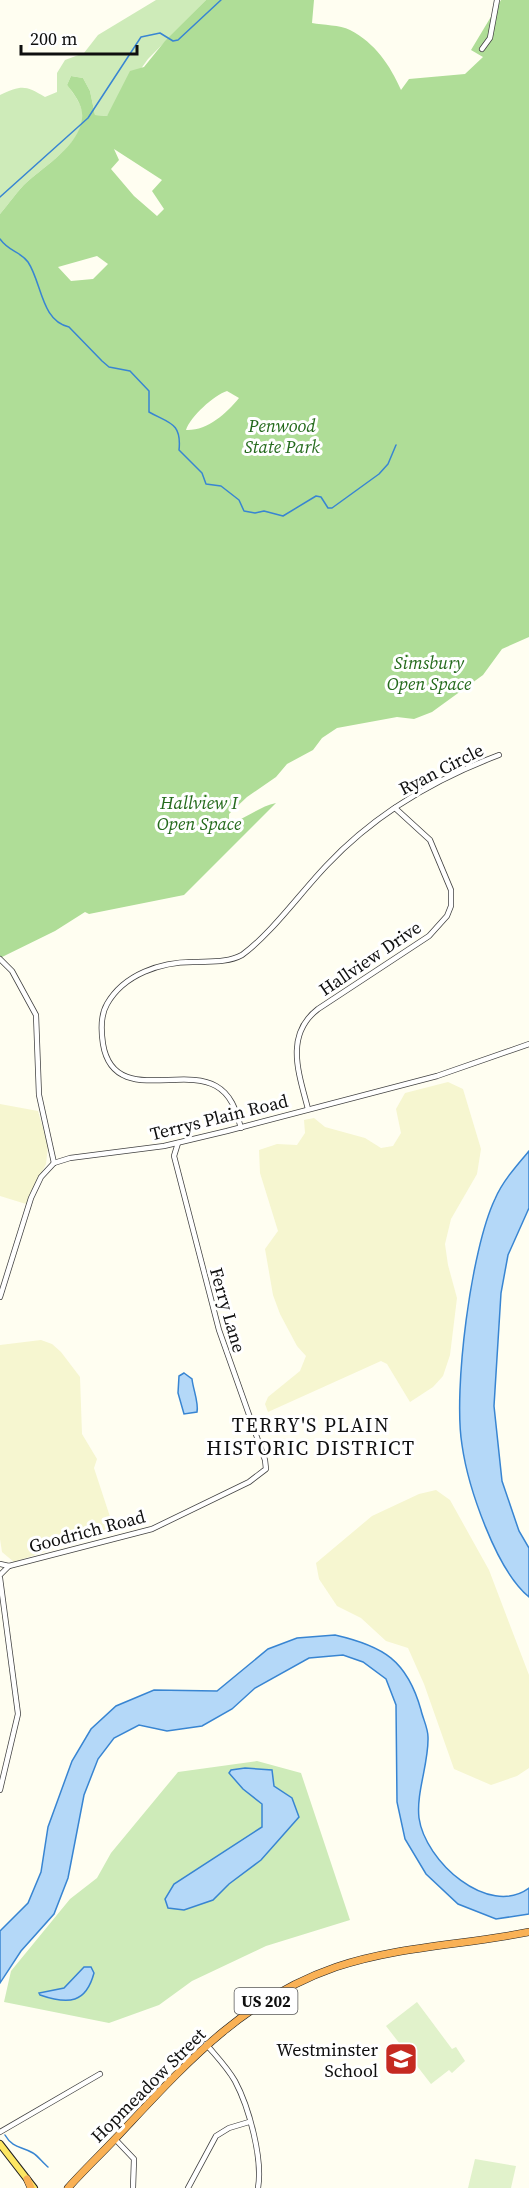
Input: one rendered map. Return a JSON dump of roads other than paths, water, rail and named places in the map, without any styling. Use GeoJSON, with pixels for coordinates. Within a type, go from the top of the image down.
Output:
{"type":"FeatureCollection","features":[{"type":"Feature","properties":{"kind":"highway","name":"Hopmeadow Street"},"geometry":{"type":"LineString","coordinates":[[68,2188],[116,2139],[177,2070],[206,2044],[280,1993],[336,1967],[377,1955],[529,1932]]}},
{"type":"Feature","properties":{"kind":"highway"},"geometry":{"type":"LineString","coordinates":[[27,2179],[33,2188]]}},
{"type":"Feature","properties":{"kind":"main road"},"geometry":{"type":"LineString","coordinates":[[0,2144],[27,2179]]}},
{"type":"Feature","properties":{"kind":"street"},"geometry":{"type":"LineString","coordinates":[[482,49],[490,38],[496,0]]}},
{"type":"Feature","properties":{"kind":"street","name":"Ryan Circle"},"geometry":{"type":"LineString","coordinates":[[241,1128],[232,1102],[216,1086],[192,1078],[160,1082],[142,1081],[118,1070],[108,1059],[104,1046],[102,1022],[106,1006],[128,981],[154,967],[184,962],[230,960],[242,955],[338,853],[395,808],[444,778],[499,755]]}},
{"type":"Feature","properties":{"kind":"street","name":"Hallview Drive"},"geometry":{"type":"LineString","coordinates":[[308,1109],[295,1055],[304,1022],[318,1009],[429,936],[442,922],[451,906],[452,898],[447,878],[430,840],[395,808]]}},
{"type":"Feature","properties":{"kind":"street"},"geometry":{"type":"LineString","coordinates":[[0,959],[12,970],[36,1015],[39,1095],[54,1163],[41,1176],[31,1198],[0,1297]]}},
{"type":"Feature","properties":{"kind":"street","name":"Terrys Plain Road"},"geometry":{"type":"LineString","coordinates":[[54,1163],[70,1158],[164,1146],[241,1128],[437,1076],[529,1044]]}},
{"type":"Feature","properties":{"kind":"street"},"geometry":{"type":"LineString","coordinates":[[164,1146],[174,1156],[178,1143]]}},
{"type":"Feature","properties":{"kind":"street","name":"Ferry Lane"},"geometry":{"type":"LineString","coordinates":[[174,1156],[219,1330],[266,1469]]}},
{"type":"Feature","properties":{"kind":"street","name":"Goodrich Road"},"geometry":{"type":"LineString","coordinates":[[0,1564],[9,1566],[152,1529],[249,1482],[266,1469]]}},
{"type":"Feature","properties":{"kind":"street","name":"Goodrich Road"},"geometry":{"type":"LineString","coordinates":[[0,1576],[9,1566]]}},
{"type":"Feature","properties":{"kind":"street"},"geometry":{"type":"LineString","coordinates":[[0,1576],[18,1714],[0,1791]]}},
{"type":"Feature","properties":{"kind":"street"},"geometry":{"type":"LineString","coordinates":[[206,2044],[233,2078],[249,2122],[260,2164],[258,2188]]}},
{"type":"Feature","properties":{"kind":"street"},"geometry":{"type":"LineString","coordinates":[[0,2132],[100,2074]]}},
{"type":"Feature","properties":{"kind":"street"},"geometry":{"type":"LineString","coordinates":[[188,2188],[216,2136],[229,2128],[249,2122]]}},
{"type":"Feature","properties":{"kind":"street"},"geometry":{"type":"LineString","coordinates":[[116,2139],[134,2159],[133,2188]]}},
{"type":"Feature","properties":{"kind":"water"},"geometry":{"type":"Polygon","coordinates":[[[529,1151],[529,1208],[508,1255],[501,1293],[494,1406],[502,1481],[519,1531],[529,1548],[529,1597],[505,1568],[485,1527],[470,1483],[462,1445],[460,1390],[466,1320],[478,1251],[486,1222],[498,1193],[529,1151]]]}},
{"type":"Feature","properties":{"kind":"water"},"geometry":{"type":"Polygon","coordinates":[[[184,1373],[192,1379],[197,1412],[184,1414],[178,1393],[179,1376],[184,1373]]]}},
{"type":"Feature","properties":{"kind":"water"},"geometry":{"type":"Polygon","coordinates":[[[335,1635],[380,1650],[400,1667],[415,1693],[428,1737],[427,1757],[419,1798],[419,1818],[424,1835],[433,1851],[461,1880],[478,1890],[495,1896],[513,1895],[529,1888],[529,1914],[496,1919],[458,1904],[426,1874],[405,1839],[397,1802],[396,1705],[386,1679],[363,1662],[343,1655],[309,1658],[255,1688],[232,1709],[202,1726],[167,1731],[139,1725],[114,1738],[98,1759],[84,1795],[68,1878],[54,1914],[21,1951],[0,1983],[0,1931],[28,1903],[41,1872],[48,1827],[72,1761],[91,1729],[116,1706],[154,1690],[217,1691],[268,1649],[297,1638],[335,1635]]]}},
{"type":"Feature","properties":{"kind":"water"},"geometry":{"type":"Polygon","coordinates":[[[245,1768],[272,1770],[274,1786],[292,1798],[299,1817],[261,1860],[229,1884],[213,1900],[184,1910],[168,1908],[165,1899],[174,1884],[262,1827],[262,1804],[243,1789],[229,1773],[231,1770],[245,1768]]]}},
{"type":"Feature","properties":{"kind":"water"},"geometry":{"type":"Polygon","coordinates":[[[84,1967],[91,1967],[94,1973],[91,1983],[81,1996],[75,1999],[60,2000],[40,1995],[39,1993],[64,1988],[84,1967]]]}},
{"type":"Feature","properties":{"kind":"waterway"},"geometry":{"type":"LineString","coordinates":[[0,197],[88,118],[141,37],[160,33],[173,41],[178,40],[221,0]]}},
{"type":"Feature","properties":{"kind":"waterway"},"geometry":{"type":"LineString","coordinates":[[0,239],[28,262],[47,309],[53,317],[69,327],[109,367],[130,371],[149,391],[149,412],[168,421],[176,429],[179,450],[202,473],[206,484],[221,486],[239,500],[244,511],[255,513],[264,511],[283,516],[316,496],[321,497],[328,508],[332,508],[379,474],[388,464],[396,445]]}},
{"type":"Feature","properties":{"kind":"waterway"},"geometry":{"type":"LineString","coordinates":[[5,2135],[11,2143],[33,2153],[48,2167]]}},
{"type":"Feature","properties":{"kind":"place","name":"Westminster School"},"geometry":{"type":"Point","coordinates":[401,2059]}},
{"type":"Feature","properties":{"kind":"district","name":"TERRY'S PLAIN HISTORIC DISTRICT"},"geometry":{"type":"Point","coordinates":[311,1436]}},
{"type":"Feature","properties":{"kind":"park label","name":"Penwood State Park"},"geometry":{"type":"Point","coordinates":[282,435]}},
{"type":"Feature","properties":{"kind":"park label","name":"Simsbury Open Space"},"geometry":{"type":"Point","coordinates":[429,672]}},
{"type":"Feature","properties":{"kind":"park label","name":"Hallview I Open Space"},"geometry":{"type":"Point","coordinates":[199,812]}}]}
